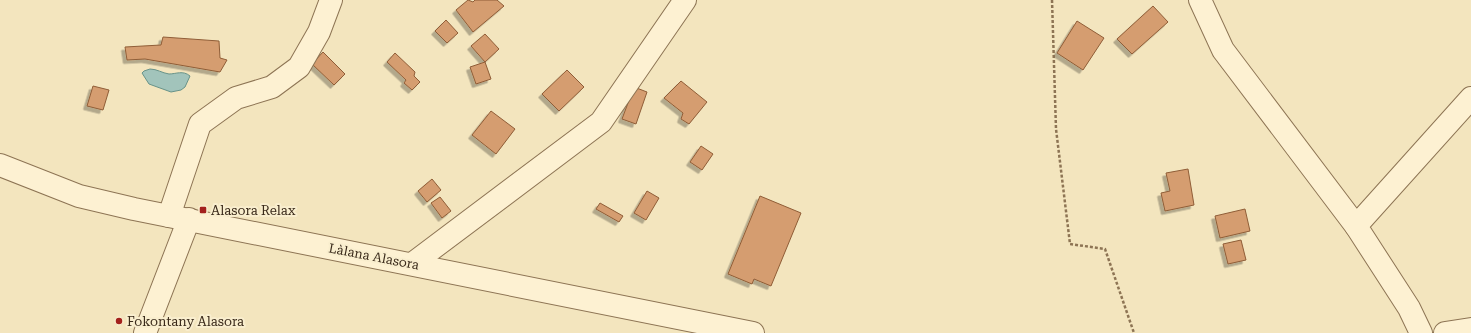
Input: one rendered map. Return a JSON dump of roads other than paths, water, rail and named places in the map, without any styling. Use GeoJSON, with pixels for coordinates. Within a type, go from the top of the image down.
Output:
{"type":"FeatureCollection","features":[{"type":"Feature","properties":{"kind":"street"},"geometry":{"type":"LineString","coordinates":[[145,333],[179,217],[200,124],[236,98],[272,86],[299,67],[319,32],[331,0]]}},
{"type":"Feature","properties":{"kind":"street"},"geometry":{"type":"LineString","coordinates":[[412,264],[601,122],[685,0]]}},
{"type":"Feature","properties":{"kind":"street"},"geometry":{"type":"LineString","coordinates":[[1200,0],[1223,50],[1356,226],[1409,308],[1421,333]]}},
{"type":"Feature","properties":{"kind":"street"},"geometry":{"type":"LineString","coordinates":[[1356,226],[1471,98]]}},
{"type":"Feature","properties":{"kind":"street","name":"Làlana Alasora"},"geometry":{"type":"LineString","coordinates":[[0,165],[79,196],[134,209],[753,333]]}},
{"type":"Feature","properties":{"kind":"street"},"geometry":{"type":"LineString","coordinates":[[1445,333],[1471,329]]}},
{"type":"Feature","properties":{"kind":"water"},"geometry":{"type":"Polygon","coordinates":[[[150,69],[169,74],[185,73],[190,76],[185,87],[181,90],[171,92],[149,84],[142,73],[150,69]]]}},
{"type":"Feature","properties":{"kind":"place","name":"Alasora Relax"},"geometry":{"type":"Point","coordinates":[203,210]}},
{"type":"Feature","properties":{"kind":"place","name":"Fokontany Alasora"},"geometry":{"type":"Point","coordinates":[119,321]}}]}
